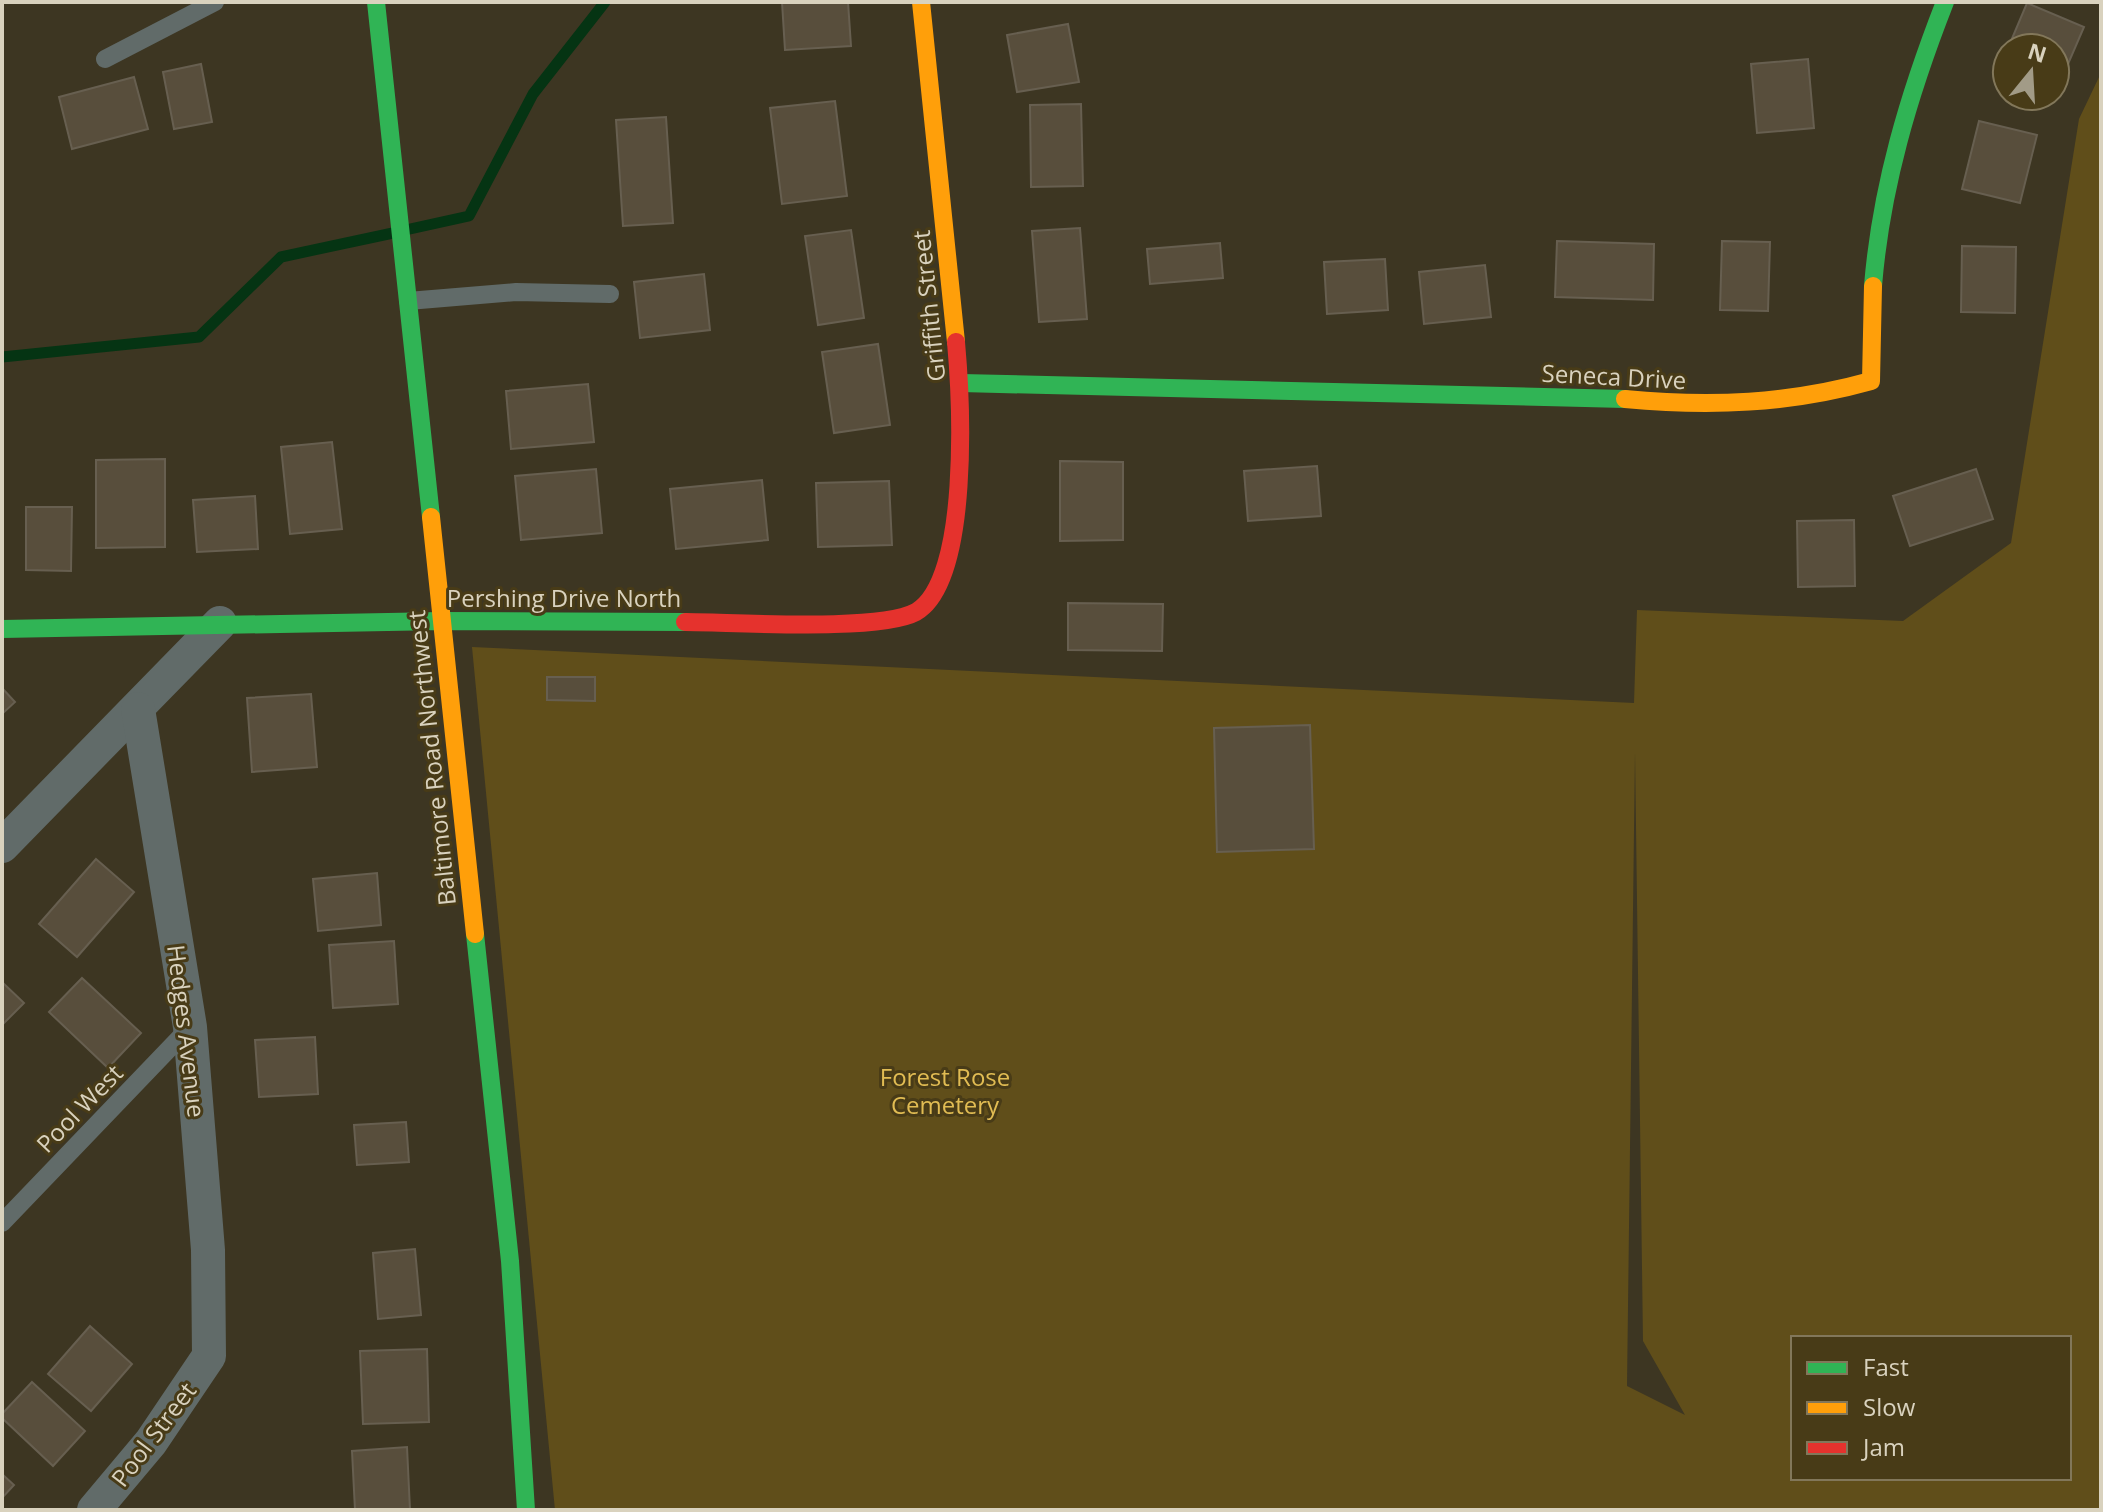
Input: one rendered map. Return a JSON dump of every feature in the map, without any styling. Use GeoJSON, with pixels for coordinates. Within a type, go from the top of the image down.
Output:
{"type":"FeatureCollection","features":[{"type":"Feature","properties":{"kind":"street","name":"Baltimore Road Northwest"},"geometry":{"type":"LineString","coordinates":[[376,2],[510,1261],[526,1510]]}},
{"type":"Feature","properties":{"kind":"street","name":"Griffith Street"},"geometry":{"type":"LineString","coordinates":[[921,2],[961,383],[958,507],[947,553],[929,601]]}},
{"type":"Feature","properties":{"kind":"street","name":"Seneca Drive"},"geometry":{"type":"LineString","coordinates":[[961,383],[1587,397],[1719,405],[1770,404],[1821,396],[1871,381],[1871,281],[1884,189],[1898,129],[1945,2]]}},
{"type":"Feature","properties":{"kind":"street","name":"Pershing Drive North"},"geometry":{"type":"LineString","coordinates":[[2,629],[441,621],[857,623],[902,618],[929,601]]}},
{"type":"Feature","properties":{"kind":"street"},"geometry":{"type":"LineString","coordinates":[[2,846],[220,623]]}},
{"type":"Feature","properties":{"kind":"street","name":"Hedges Avenue"},"geometry":{"type":"LineString","coordinates":[[138,709],[190,1027],[208,1250],[209,1356]]}},
{"type":"Feature","properties":{"kind":"street","name":"Pool Street"},"geometry":{"type":"LineString","coordinates":[[94,1510],[151,1442],[209,1356]]}},
{"type":"Feature","properties":{"kind":"lane"},"geometry":{"type":"LineString","coordinates":[[105,59],[215,2]]}},
{"type":"Feature","properties":{"kind":"lane"},"geometry":{"type":"LineString","coordinates":[[408,301],[516,292],[610,294]]}},
{"type":"Feature","properties":{"kind":"lane","name":"Pool West"},"geometry":{"type":"LineString","coordinates":[[2,1223],[190,1027]]}},
{"type":"Feature","properties":{"kind":"green space","name":"Forest Rose Cemetery"},"geometry":{"type":"Polygon","coordinates":[[[2101,73],[2101,1510],[555,1510],[472,647],[1634,703],[1637,610],[1903,621],[2011,543],[2079,119],[2101,73]],[[1635,752],[1627,1386],[1685,1415],[1643,1341],[1635,752]]]}},
{"type":"Feature","properties":{"kind":"building"},"geometry":{"type":"Polygon","coordinates":[[[782,2],[848,2],[851,46],[785,50],[782,2]]]}},
{"type":"Feature","properties":{"kind":"building"},"geometry":{"type":"Polygon","coordinates":[[[2027,3],[2084,27],[2071,57],[2071,32],[2015,32],[2027,3]]]}},
{"type":"Feature","properties":{"kind":"building"},"geometry":{"type":"Polygon","coordinates":[[[1068,24],[1079,82],[1017,92],[1007,35],[1068,24]]]}},
{"type":"Feature","properties":{"kind":"building"},"geometry":{"type":"Polygon","coordinates":[[[1808,59],[1814,128],[1757,133],[1751,64],[1808,59]]]}},
{"type":"Feature","properties":{"kind":"building"},"geometry":{"type":"Polygon","coordinates":[[[201,64],[212,122],[174,129],[163,72],[201,64]]]}},
{"type":"Feature","properties":{"kind":"building"},"geometry":{"type":"Polygon","coordinates":[[[134,77],[148,129],[72,149],[59,97],[134,77]]]}},
{"type":"Feature","properties":{"kind":"building"},"geometry":{"type":"Polygon","coordinates":[[[835,101],[847,196],[782,204],[770,108],[835,101]]]}},
{"type":"Feature","properties":{"kind":"building"},"geometry":{"type":"Polygon","coordinates":[[[1081,104],[1083,186],[1031,187],[1030,105],[1081,104]]]}},
{"type":"Feature","properties":{"kind":"building"},"geometry":{"type":"Polygon","coordinates":[[[666,117],[673,223],[623,226],[616,120],[666,117]]]}},
{"type":"Feature","properties":{"kind":"building"},"geometry":{"type":"Polygon","coordinates":[[[1979,121],[2037,135],[2020,203],[1962,189],[1979,121]]]}},
{"type":"Feature","properties":{"kind":"building"},"geometry":{"type":"Polygon","coordinates":[[[1080,228],[1087,319],[1039,322],[1032,231],[1080,228]]]}},
{"type":"Feature","properties":{"kind":"building"},"geometry":{"type":"Polygon","coordinates":[[[851,230],[864,318],[818,325],[805,236],[851,230]]]}},
{"type":"Feature","properties":{"kind":"building"},"geometry":{"type":"Polygon","coordinates":[[[1557,241],[1654,244],[1653,300],[1555,297],[1557,241]]]}},
{"type":"Feature","properties":{"kind":"building"},"geometry":{"type":"Polygon","coordinates":[[[1722,241],[1770,242],[1768,311],[1720,310],[1722,241]]]}},
{"type":"Feature","properties":{"kind":"building"},"geometry":{"type":"Polygon","coordinates":[[[1220,243],[1223,278],[1150,284],[1147,249],[1220,243]]]}},
{"type":"Feature","properties":{"kind":"building"},"geometry":{"type":"Polygon","coordinates":[[[1962,246],[2016,247],[2015,313],[1961,312],[1962,246]]]}},
{"type":"Feature","properties":{"kind":"building"},"geometry":{"type":"Polygon","coordinates":[[[1385,259],[1388,310],[1327,314],[1324,262],[1385,259]]]}},
{"type":"Feature","properties":{"kind":"building"},"geometry":{"type":"Polygon","coordinates":[[[1485,265],[1491,317],[1424,324],[1419,272],[1485,265]]]}},
{"type":"Feature","properties":{"kind":"building"},"geometry":{"type":"Polygon","coordinates":[[[704,274],[710,330],[640,338],[634,282],[704,274]]]}},
{"type":"Feature","properties":{"kind":"building"},"geometry":{"type":"Polygon","coordinates":[[[878,344],[890,425],[834,433],[822,352],[878,344]]]}},
{"type":"Feature","properties":{"kind":"building"},"geometry":{"type":"Polygon","coordinates":[[[588,384],[594,442],[511,449],[506,391],[588,384]]]}},
{"type":"Feature","properties":{"kind":"building"},"geometry":{"type":"Polygon","coordinates":[[[332,442],[342,529],[290,534],[281,447],[332,442]]]}},
{"type":"Feature","properties":{"kind":"building"},"geometry":{"type":"Polygon","coordinates":[[[165,459],[165,547],[96,548],[96,460],[165,459]]]}},
{"type":"Feature","properties":{"kind":"building"},"geometry":{"type":"Polygon","coordinates":[[[1060,461],[1123,462],[1123,540],[1060,541],[1060,461]]]}},
{"type":"Feature","properties":{"kind":"building"},"geometry":{"type":"Polygon","coordinates":[[[1317,466],[1321,516],[1248,521],[1244,471],[1317,466]]]}},
{"type":"Feature","properties":{"kind":"building"},"geometry":{"type":"Polygon","coordinates":[[[596,469],[602,533],[521,540],[515,476],[596,469]]]}},
{"type":"Feature","properties":{"kind":"building"},"geometry":{"type":"Polygon","coordinates":[[[1976,469],[1993,519],[1910,546],[1893,496],[1976,469]]]}},
{"type":"Feature","properties":{"kind":"building"},"geometry":{"type":"Polygon","coordinates":[[[762,480],[768,540],[676,549],[670,489],[762,480]]]}},
{"type":"Feature","properties":{"kind":"building"},"geometry":{"type":"Polygon","coordinates":[[[889,481],[892,545],[818,547],[816,483],[889,481]]]}},
{"type":"Feature","properties":{"kind":"building"},"geometry":{"type":"Polygon","coordinates":[[[255,496],[258,549],[197,552],[193,500],[255,496]]]}},
{"type":"Feature","properties":{"kind":"building"},"geometry":{"type":"Polygon","coordinates":[[[26,507],[72,507],[71,571],[26,570],[26,507]]]}},
{"type":"Feature","properties":{"kind":"building"},"geometry":{"type":"Polygon","coordinates":[[[1854,520],[1855,586],[1798,587],[1797,521],[1854,520]]]}},
{"type":"Feature","properties":{"kind":"building"},"geometry":{"type":"Polygon","coordinates":[[[1068,603],[1163,604],[1162,651],[1068,650],[1068,603]]]}},
{"type":"Feature","properties":{"kind":"building"},"geometry":{"type":"Polygon","coordinates":[[[547,677],[595,677],[595,701],[547,700],[547,677]]]}},
{"type":"Feature","properties":{"kind":"building"},"geometry":{"type":"Polygon","coordinates":[[[2,688],[15,702],[2,714],[2,688]]]}},
{"type":"Feature","properties":{"kind":"building"},"geometry":{"type":"Polygon","coordinates":[[[311,694],[317,767],[252,772],[247,698],[311,694]]]}},
{"type":"Feature","properties":{"kind":"building"},"geometry":{"type":"Polygon","coordinates":[[[1310,725],[1314,849],[1217,852],[1214,728],[1310,725]]]}},
{"type":"Feature","properties":{"kind":"building"},"geometry":{"type":"Polygon","coordinates":[[[96,859],[134,892],[77,957],[39,924],[96,859]]]}},
{"type":"Feature","properties":{"kind":"building"},"geometry":{"type":"Polygon","coordinates":[[[377,873],[381,925],[318,931],[313,879],[377,873]]]}},
{"type":"Feature","properties":{"kind":"building"},"geometry":{"type":"Polygon","coordinates":[[[394,941],[398,1004],[333,1008],[329,945],[394,941]]]}},
{"type":"Feature","properties":{"kind":"building"},"geometry":{"type":"Polygon","coordinates":[[[82,978],[141,1033],[108,1068],[49,1012],[82,978]]]}},
{"type":"Feature","properties":{"kind":"building"},"geometry":{"type":"Polygon","coordinates":[[[2,982],[24,1003],[2,1025],[2,982]]]}},
{"type":"Feature","properties":{"kind":"building"},"geometry":{"type":"Polygon","coordinates":[[[315,1037],[318,1094],[259,1097],[255,1040],[315,1037]]]}},
{"type":"Feature","properties":{"kind":"building"},"geometry":{"type":"Polygon","coordinates":[[[406,1122],[409,1162],[357,1165],[354,1125],[406,1122]]]}},
{"type":"Feature","properties":{"kind":"building"},"geometry":{"type":"Polygon","coordinates":[[[415,1249],[421,1315],[378,1319],[373,1253],[415,1249]]]}},
{"type":"Feature","properties":{"kind":"building"},"geometry":{"type":"Polygon","coordinates":[[[90,1326],[132,1364],[91,1411],[48,1374],[90,1326]]]}},
{"type":"Feature","properties":{"kind":"building"},"geometry":{"type":"Polygon","coordinates":[[[427,1349],[429,1422],[363,1424],[360,1351],[427,1349]]]}},
{"type":"Feature","properties":{"kind":"building"},"geometry":{"type":"Polygon","coordinates":[[[32,1382],[85,1431],[53,1466],[2,1418],[2,1414],[32,1382]]]}},
{"type":"Feature","properties":{"kind":"building"},"geometry":{"type":"Polygon","coordinates":[[[407,1447],[410,1510],[355,1510],[352,1451],[407,1447]]]}},
{"type":"Feature","properties":{"kind":"building"},"geometry":{"type":"Polygon","coordinates":[[[2,1474],[14,1485],[2,1498],[2,1474]]]}},
{"type":"Feature","properties":{"kind":"waterway"},"geometry":{"type":"LineString","coordinates":[[410,229],[469,216],[533,94],[605,2]]}},
{"type":"Feature","properties":{"kind":"waterway"},"geometry":{"type":"LineString","coordinates":[[2,357],[199,337],[281,257],[393,233]]}},
{"type":"Feature","properties":{"kind":"traffic: fast"},"geometry":{"type":"LineString","coordinates":[[376,2],[431,517]]}},
{"type":"Feature","properties":{"kind":"traffic: fast"},"geometry":{"type":"LineString","coordinates":[[1873,286],[1883,213],[1898,141],[1945,2]]}},
{"type":"Feature","properties":{"kind":"traffic: fast"},"geometry":{"type":"LineString","coordinates":[[961,383],[1625,399]]}},
{"type":"Feature","properties":{"kind":"traffic: fast"},"geometry":{"type":"LineString","coordinates":[[2,629],[441,621],[685,622]]}},
{"type":"Feature","properties":{"kind":"traffic: fast"},"geometry":{"type":"LineString","coordinates":[[475,934],[510,1261],[526,1510]]}},
{"type":"Feature","properties":{"kind":"traffic: slow"},"geometry":{"type":"LineString","coordinates":[[921,2],[956,342]]}},
{"type":"Feature","properties":{"kind":"traffic: slow"},"geometry":{"type":"LineString","coordinates":[[1625,399],[1688,403],[1749,402],[1810,395],[1871,381],[1873,286]]}},
{"type":"Feature","properties":{"kind":"traffic: slow"},"geometry":{"type":"LineString","coordinates":[[431,517],[475,934]]}},
{"type":"Feature","properties":{"kind":"traffic: jam"},"geometry":{"type":"LineString","coordinates":[[685,622],[871,622],[916,612],[934,594],[946,564],[958,486],[960,403],[956,342]]}}]}
